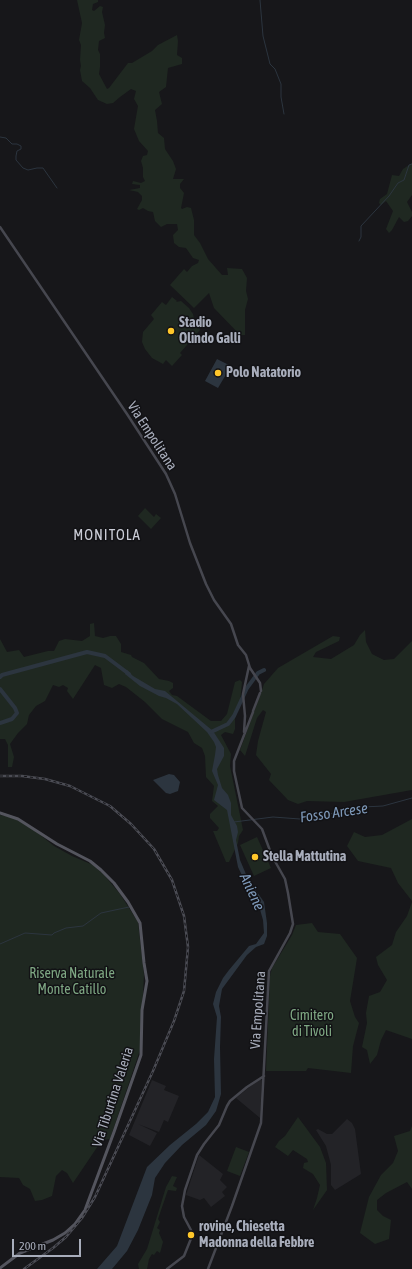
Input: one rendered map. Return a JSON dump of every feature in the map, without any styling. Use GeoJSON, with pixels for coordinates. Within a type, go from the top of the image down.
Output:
{"type":"FeatureCollection","features":[{"type":"Feature","properties":{"kind":"main road","name":"Via Empolitana"},"geometry":{"type":"LineString","coordinates":[[0,227],[166,474],[175,494],[190,543],[212,598],[232,625],[238,646],[247,657],[249,665],[260,682],[261,692],[234,764],[241,804],[244,811],[263,830],[273,858],[284,877],[288,889],[293,921],[290,933],[269,971],[261,1126],[232,1208],[208,1269]]}},
{"type":"Feature","properties":{"kind":"main road"},"geometry":{"type":"LineString","coordinates":[[244,735],[245,716],[243,694],[249,665]]}},
{"type":"Feature","properties":{"kind":"main road"},"geometry":{"type":"LineString","coordinates":[[247,675],[249,672],[253,672]]}},
{"type":"Feature","properties":{"kind":"main road"},"geometry":{"type":"LineString","coordinates":[[245,716],[247,719],[250,718]]}},
{"type":"Feature","properties":{"kind":"main road","name":"Via Tiburtina Valeria"},"geometry":{"type":"LineString","coordinates":[[0,813],[13,816],[57,844],[92,862],[109,878],[126,898],[140,923],[147,981],[142,1014],[141,1055],[84,1212],[65,1233],[53,1240],[20,1253],[0,1268]]}},
{"type":"Feature","properties":{"kind":"main road"},"geometry":{"type":"LineString","coordinates":[[167,1269],[184,1256],[192,1235],[192,1232],[184,1219],[182,1206],[197,1155],[219,1125],[230,1101],[247,1087],[264,1076]]}},
{"type":"Feature","properties":{"kind":"shaded area"},"geometry":{"type":"Polygon","coordinates":[[[259,1079],[262,1080],[260,1118],[236,1098],[259,1079]]]}},
{"type":"Feature","properties":{"kind":"shaded area"},"geometry":{"type":"Polygon","coordinates":[[[152,1080],[166,1086],[164,1090],[179,1096],[168,1122],[164,1120],[159,1132],[138,1124],[157,1133],[150,1146],[129,1135],[152,1080]]]}},
{"type":"Feature","properties":{"kind":"shaded area"},"geometry":{"type":"Polygon","coordinates":[[[347,1119],[352,1123],[355,1129],[361,1174],[335,1190],[331,1185],[331,1165],[326,1146],[316,1130],[318,1129],[327,1134],[332,1134],[347,1119]]]}},
{"type":"Feature","properties":{"kind":"shaded area"},"geometry":{"type":"Polygon","coordinates":[[[199,1155],[223,1174],[220,1180],[227,1187],[222,1192],[225,1196],[211,1207],[204,1198],[200,1200],[186,1195],[199,1155]]]}},
{"type":"Feature","properties":{"kind":"green space"},"geometry":{"type":"Polygon","coordinates":[[[77,0],[98,0],[98,2],[93,4],[92,10],[94,11],[100,6],[103,7],[102,12],[105,25],[105,38],[99,41],[99,74],[107,89],[128,63],[132,63],[152,51],[158,45],[177,35],[177,55],[182,58],[182,64],[168,68],[166,87],[159,92],[162,104],[155,110],[158,133],[164,138],[165,149],[173,161],[176,169],[173,179],[184,179],[180,184],[180,188],[184,193],[181,208],[191,208],[194,220],[194,235],[208,259],[222,275],[228,275],[227,268],[242,269],[247,278],[246,291],[248,299],[245,310],[245,335],[240,335],[214,308],[209,293],[194,308],[170,285],[184,269],[187,272],[192,266],[198,263],[199,260],[193,258],[186,248],[179,247],[174,243],[173,235],[178,230],[177,224],[167,224],[161,227],[155,221],[153,212],[143,208],[139,210],[137,209],[142,200],[142,196],[138,192],[129,190],[140,188],[140,185],[132,184],[133,181],[141,183],[145,181],[141,161],[143,156],[147,155],[148,151],[139,141],[134,129],[138,106],[134,99],[136,91],[131,89],[113,103],[107,104],[98,100],[90,88],[82,81],[80,70],[81,45],[79,40],[82,23],[77,0]]]}},
{"type":"Feature","properties":{"kind":"green space"},"geometry":{"type":"Polygon","coordinates":[[[412,163],[412,195],[407,202],[412,212],[412,216],[408,221],[404,222],[399,217],[389,233],[386,229],[393,211],[386,201],[381,205],[379,203],[380,199],[387,194],[392,175],[399,176],[403,169],[412,163]]]}},
{"type":"Feature","properties":{"kind":"green space","name":"Stadio Olindo Galli"},"geometry":{"type":"Polygon","coordinates":[[[172,297],[177,301],[176,302],[181,301],[189,308],[194,319],[197,319],[200,330],[180,353],[182,355],[172,366],[166,360],[163,364],[152,358],[142,342],[143,332],[154,319],[151,315],[162,302],[166,305],[172,297]]]}},
{"type":"Feature","properties":{"kind":"green space"},"geometry":{"type":"Polygon","coordinates":[[[145,508],[154,517],[156,514],[161,518],[151,529],[138,516],[145,508]]]}},
{"type":"Feature","properties":{"kind":"green space"},"geometry":{"type":"Polygon","coordinates":[[[94,623],[95,636],[103,638],[116,636],[121,644],[121,652],[131,655],[144,663],[159,679],[173,683],[173,688],[169,691],[172,695],[177,696],[211,721],[221,721],[227,714],[235,682],[240,680],[242,682],[240,702],[235,715],[235,729],[233,734],[225,732],[221,735],[231,754],[230,766],[243,830],[239,836],[238,843],[229,862],[226,862],[213,831],[217,831],[219,828],[210,818],[210,814],[218,806],[212,801],[214,786],[206,777],[205,756],[202,748],[194,743],[188,732],[162,719],[145,702],[126,687],[119,684],[112,688],[104,685],[101,668],[95,665],[73,699],[67,691],[68,688],[63,685],[59,687],[53,685],[45,701],[36,706],[29,715],[27,724],[10,744],[14,757],[12,767],[8,767],[8,745],[5,739],[0,739],[0,639],[7,652],[19,650],[24,657],[54,651],[59,641],[65,639],[82,641],[90,636],[90,624],[94,623]]]}},
{"type":"Feature","properties":{"kind":"green space"},"geometry":{"type":"Polygon","coordinates":[[[365,630],[366,642],[372,654],[384,660],[394,659],[412,641],[412,790],[344,802],[307,801],[298,804],[288,800],[269,780],[271,774],[256,755],[258,741],[266,712],[263,710],[257,718],[245,756],[240,750],[264,684],[278,668],[333,636],[340,637],[339,641],[316,652],[313,657],[331,659],[354,645],[365,630]]]}},
{"type":"Feature","properties":{"kind":"green space","name":"Riserva Naturale Monte Catillo"},"geometry":{"type":"Polygon","coordinates":[[[0,815],[12,817],[34,830],[54,846],[93,865],[105,876],[120,894],[138,922],[144,975],[140,1050],[110,1139],[102,1140],[73,1183],[67,1173],[62,1170],[56,1176],[52,1196],[35,1201],[30,1189],[23,1185],[19,1178],[0,1177],[0,815]]]}},
{"type":"Feature","properties":{"kind":"green space"},"geometry":{"type":"Polygon","coordinates":[[[412,819],[412,901],[398,883],[391,868],[358,861],[347,846],[354,832],[365,837],[382,835],[412,819]]]}},
{"type":"Feature","properties":{"kind":"green space","name":"Stella Mattutina"},"geometry":{"type":"Polygon","coordinates":[[[257,837],[271,868],[254,876],[240,845],[257,837]]]}},
{"type":"Feature","properties":{"kind":"green space"},"geometry":{"type":"Polygon","coordinates":[[[412,902],[412,1039],[386,1030],[381,1040],[377,1055],[370,1064],[367,1050],[362,1047],[367,1023],[366,1013],[369,996],[380,992],[387,980],[378,965],[376,957],[392,945],[396,932],[407,916],[412,902]]]}},
{"type":"Feature","properties":{"kind":"green space","name":"Cimitero di Tivoli"},"geometry":{"type":"Polygon","coordinates":[[[312,923],[318,932],[340,934],[357,958],[350,1001],[355,1017],[359,1023],[353,1046],[351,1073],[308,1068],[306,1071],[266,1071],[270,976],[272,968],[292,935],[296,925],[312,923]]]}},
{"type":"Feature","properties":{"kind":"green space"},"geometry":{"type":"Polygon","coordinates":[[[298,1117],[320,1147],[326,1163],[327,1190],[313,1210],[320,1185],[313,1174],[303,1168],[304,1163],[308,1162],[307,1159],[293,1150],[288,1156],[275,1147],[285,1136],[298,1117]]]}},
{"type":"Feature","properties":{"kind":"green space"},"geometry":{"type":"Polygon","coordinates":[[[412,1126],[412,1189],[407,1182],[386,1193],[377,1200],[377,1210],[383,1216],[391,1220],[389,1239],[375,1244],[360,1233],[369,1197],[381,1175],[393,1163],[398,1151],[394,1136],[410,1131],[412,1126]]]}},
{"type":"Feature","properties":{"kind":"green space"},"geometry":{"type":"Polygon","coordinates":[[[236,1147],[249,1152],[240,1176],[227,1171],[236,1147]]]}},
{"type":"Feature","properties":{"kind":"green space"},"geometry":{"type":"Polygon","coordinates":[[[172,1176],[177,1177],[173,1186],[177,1188],[176,1191],[168,1190],[158,1219],[160,1222],[157,1228],[160,1230],[159,1233],[163,1242],[160,1253],[157,1251],[154,1255],[152,1254],[149,1259],[147,1269],[139,1269],[138,1264],[147,1249],[166,1187],[172,1176]]]}},
{"type":"Feature","properties":{"kind":"water","name":"Polo Natatorio"},"geometry":{"type":"Polygon","coordinates":[[[217,359],[231,366],[218,388],[205,381],[217,359]]]}},
{"type":"Feature","properties":{"kind":"water","name":"Aniene"},"geometry":{"type":"Polygon","coordinates":[[[127,670],[133,676],[155,689],[165,691],[213,731],[224,748],[224,756],[217,769],[218,775],[222,788],[228,795],[231,803],[231,815],[237,826],[238,832],[236,840],[240,860],[248,879],[264,902],[267,936],[264,944],[256,947],[247,955],[222,989],[219,1006],[221,1017],[221,1094],[216,1111],[206,1125],[182,1145],[165,1163],[155,1178],[152,1195],[138,1230],[127,1251],[112,1269],[97,1269],[117,1246],[147,1167],[208,1112],[215,1097],[214,1059],[217,1017],[213,1004],[216,992],[229,970],[249,946],[256,944],[264,933],[263,920],[257,899],[247,886],[238,867],[227,810],[214,800],[218,785],[212,771],[216,747],[214,742],[207,732],[177,704],[140,686],[125,674],[127,670]]]}},
{"type":"Feature","properties":{"kind":"water"},"geometry":{"type":"Polygon","coordinates":[[[169,774],[174,775],[180,782],[178,791],[170,794],[166,793],[153,780],[169,774]]]}},
{"type":"Feature","properties":{"kind":"waterway"},"geometry":{"type":"LineString","coordinates":[[260,0],[263,36],[270,64],[275,69],[281,84],[281,97],[284,114]]}},
{"type":"Feature","properties":{"kind":"waterway"},"geometry":{"type":"LineString","coordinates":[[0,137],[6,138],[12,144],[21,146],[21,149],[17,151],[16,160],[23,168],[28,170],[43,168],[57,188]]}},
{"type":"Feature","properties":{"kind":"waterway"},"geometry":{"type":"LineString","coordinates":[[359,241],[361,237],[361,226],[389,196],[398,183],[404,180],[409,165],[412,164]]}},
{"type":"Feature","properties":{"kind":"waterway","name":"Aniene"},"geometry":{"type":"LineString","coordinates":[[0,677],[2,675],[87,652],[105,656],[129,674]]}},
{"type":"Feature","properties":{"kind":"waterway"},"geometry":{"type":"LineString","coordinates":[[211,732],[228,724],[234,716],[247,688],[258,673],[264,670]]}},
{"type":"Feature","properties":{"kind":"waterway","name":"Aniene"},"geometry":{"type":"LineString","coordinates":[[0,689],[15,708],[17,713],[12,719],[0,723]]}},
{"type":"Feature","properties":{"kind":"waterway","name":"Fosso Arcese"},"geometry":{"type":"LineString","coordinates":[[234,822],[273,817],[300,819],[324,813],[340,814],[363,807],[383,806],[412,798]]}},
{"type":"Feature","properties":{"kind":"waterway"},"geometry":{"type":"LineString","coordinates":[[0,944],[25,933],[52,935],[66,928],[83,926],[101,913],[129,907]]}},
{"type":"Feature","properties":{"kind":"railway"},"geometry":{"type":"LineString","coordinates":[[0,776],[22,776],[45,779],[70,786],[110,806],[131,824],[154,849],[172,880],[184,916],[188,947],[184,991],[174,1021],[153,1071],[95,1197],[82,1218],[66,1237],[24,1269]]}},
{"type":"Feature","properties":{"kind":"place","name":"Stadio Olindo Galli"},"geometry":{"type":"Point","coordinates":[171,331]}},
{"type":"Feature","properties":{"kind":"place","name":"Polo Natatorio"},"geometry":{"type":"Point","coordinates":[218,373]}},
{"type":"Feature","properties":{"kind":"place","name":"Stella Mattutina"},"geometry":{"type":"Point","coordinates":[255,857]}},
{"type":"Feature","properties":{"kind":"place","name":"rovine, Chiesetta Madonna della Febbre"},"geometry":{"type":"Point","coordinates":[191,1235]}},
{"type":"Feature","properties":{"kind":"district","name":"MONITOLA"},"geometry":{"type":"Point","coordinates":[107,535]}}]}
